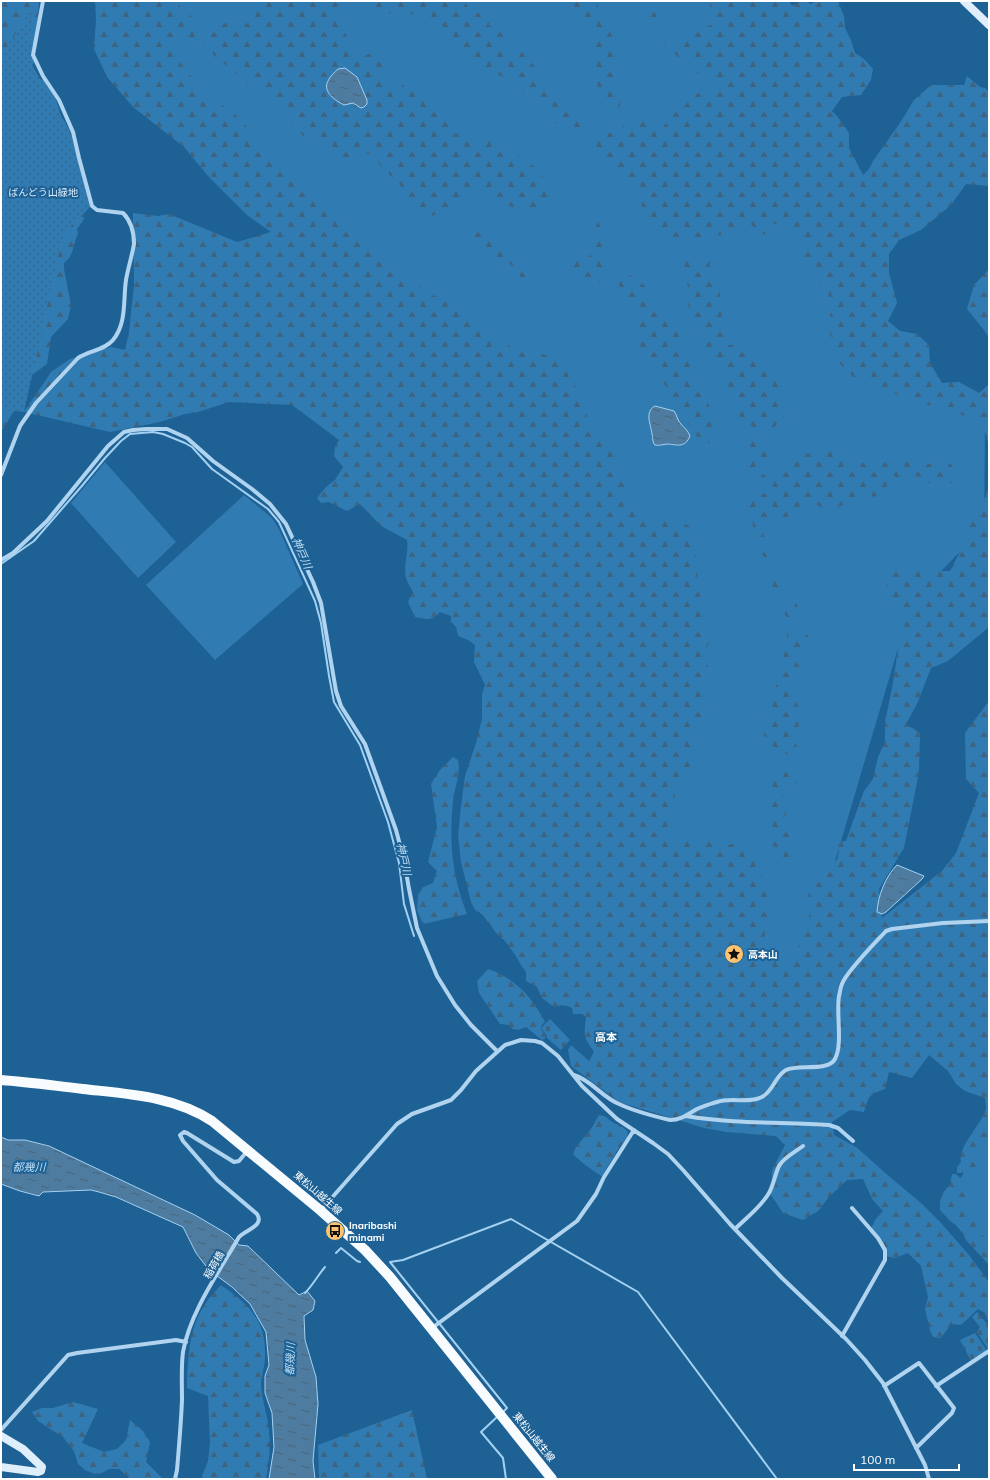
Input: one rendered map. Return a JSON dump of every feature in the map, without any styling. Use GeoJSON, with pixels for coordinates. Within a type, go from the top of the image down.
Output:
{"type":"FeatureCollection","features":[{"type":"Feature","properties":{"kind":"main road","name":"東松山越生線"},"geometry":{"type":"LineString","coordinates":[[1,1080],[118,1093],[176,1102],[200,1112],[227,1131],[365,1250],[390,1276],[552,1479]]}},
{"type":"Feature","properties":{"kind":"street"},"geometry":{"type":"LineString","coordinates":[[1,475],[20,426],[36,403],[84,353],[107,345],[113,340],[117,333],[124,311],[124,294],[134,244],[134,236],[129,220],[122,213],[102,211],[94,209],[92,206],[73,132],[59,100],[43,76],[33,55],[42,1]]}},
{"type":"Feature","properties":{"kind":"street"},"geometry":{"type":"LineString","coordinates":[[964,1],[989,25]]}},
{"type":"Feature","properties":{"kind":"street"},"geometry":{"type":"LineString","coordinates":[[1,560],[13,553],[47,521],[108,446],[124,432],[133,430],[147,428],[168,429],[187,438],[213,462],[270,504],[284,521],[313,582],[321,603],[336,691],[341,706],[365,744],[396,830],[404,860],[408,890],[417,928],[437,976],[455,1005],[471,1025],[497,1051]]}},
{"type":"Feature","properties":{"kind":"street"},"geometry":{"type":"LineString","coordinates":[[573,1075],[590,1083],[618,1104],[670,1120],[677,1120],[697,1109],[719,1101],[734,1099],[753,1100],[762,1097],[772,1089],[780,1076],[787,1070],[825,1066],[834,1061],[838,1052],[839,997],[842,984],[849,973],[886,931],[943,923],[989,921]]}},
{"type":"Feature","properties":{"kind":"street"},"geometry":{"type":"LineString","coordinates":[[320,1210],[397,1124],[412,1114],[451,1100],[476,1071],[505,1045],[521,1040],[535,1041],[542,1044],[558,1056],[582,1086],[613,1115],[668,1154],[735,1229],[865,1360],[884,1386],[925,1465],[929,1479]]}},
{"type":"Feature","properties":{"kind":"street"},"geometry":{"type":"LineString","coordinates":[[686,1116],[725,1121],[829,1125],[838,1128],[853,1141]]}},
{"type":"Feature","properties":{"kind":"street"},"geometry":{"type":"LineString","coordinates":[[431,1329],[577,1221],[596,1194],[604,1177],[634,1130]]}},
{"type":"Feature","properties":{"kind":"street","name":"稲荷橋"},"geometry":{"type":"LineString","coordinates":[[175,1479],[177,1470],[181,1408],[183,1353],[190,1328],[202,1301],[239,1237],[259,1221],[259,1217],[217,1180],[183,1141],[180,1135],[184,1132],[188,1133],[234,1162],[239,1161],[249,1150]]}},
{"type":"Feature","properties":{"kind":"street"},"geometry":{"type":"LineString","coordinates":[[735,1229],[770,1193],[781,1162],[803,1146]]}},
{"type":"Feature","properties":{"kind":"street"},"geometry":{"type":"LineString","coordinates":[[842,1336],[885,1260],[885,1250],[878,1238],[852,1208]]}},
{"type":"Feature","properties":{"kind":"street"},"geometry":{"type":"LineString","coordinates":[[1,1430],[68,1355],[176,1340],[186,1342]]}},
{"type":"Feature","properties":{"kind":"street"},"geometry":{"type":"LineString","coordinates":[[936,1386],[989,1351]]}},
{"type":"Feature","properties":{"kind":"street"},"geometry":{"type":"LineString","coordinates":[[884,1386],[919,1363],[954,1408],[952,1413],[916,1448]]}},
{"type":"Feature","properties":{"kind":"street"},"geometry":{"type":"LineString","coordinates":[[1,1436],[23,1449],[42,1467],[41,1471],[38,1472],[1,1467]]}},
{"type":"Feature","properties":{"kind":"green space","name":"ばんどう山緑地"},"geometry":{"type":"Polygon","coordinates":[[[1,1],[39,1],[37,28],[32,50],[34,63],[27,70],[29,81],[44,79],[56,100],[65,128],[82,202],[84,219],[77,229],[78,234],[72,253],[68,260],[64,263],[71,305],[68,319],[51,337],[47,364],[28,378],[19,403],[1,432],[1,1]]]}},
{"type":"Feature","properties":{"kind":"green space"},"geometry":{"type":"Polygon","coordinates":[[[95,1],[173,1],[189,13],[197,25],[196,34],[192,42],[179,38],[170,42],[181,63],[194,80],[215,100],[234,113],[247,127],[261,153],[432,295],[449,300],[511,347],[531,350],[559,359],[575,385],[592,430],[615,456],[628,496],[655,520],[674,519],[694,528],[698,582],[709,644],[704,652],[708,667],[700,680],[707,708],[691,741],[698,748],[688,770],[689,778],[675,790],[675,809],[669,832],[681,840],[706,840],[720,845],[737,843],[753,853],[765,883],[769,922],[763,941],[774,948],[781,957],[791,962],[814,904],[808,896],[811,887],[825,878],[827,866],[837,860],[839,851],[838,842],[846,841],[864,791],[873,779],[878,757],[885,742],[885,722],[903,618],[900,608],[895,602],[887,605],[883,595],[887,588],[885,572],[894,565],[910,574],[921,567],[937,571],[950,571],[966,540],[968,523],[981,507],[989,488],[989,627],[948,661],[931,668],[917,704],[906,724],[920,733],[919,772],[904,848],[879,889],[882,918],[942,871],[956,853],[979,793],[966,779],[965,733],[989,701],[989,1145],[973,1162],[977,1168],[971,1172],[969,1176],[963,1173],[957,1173],[957,1167],[961,1162],[961,1156],[966,1142],[984,1114],[986,1108],[985,1098],[965,1091],[956,1084],[948,1071],[929,1055],[912,1078],[889,1072],[885,1089],[870,1097],[864,1112],[850,1110],[832,1122],[834,1135],[856,1147],[921,1203],[968,1254],[989,1282],[989,1322],[983,1312],[978,1309],[961,1325],[951,1324],[941,1338],[933,1337],[925,1309],[928,1297],[921,1266],[908,1253],[895,1258],[885,1256],[879,1243],[870,1232],[875,1220],[883,1211],[872,1199],[863,1179],[847,1180],[829,1197],[818,1211],[803,1220],[783,1213],[771,1195],[772,1170],[785,1145],[776,1136],[726,1132],[704,1128],[619,1102],[571,1066],[568,1050],[571,1045],[589,1061],[594,1052],[585,1036],[586,1017],[582,1014],[573,1014],[572,1008],[568,1006],[554,1007],[542,998],[537,987],[526,981],[526,972],[516,956],[482,914],[475,910],[471,902],[461,862],[458,836],[465,776],[482,719],[482,694],[485,685],[474,662],[475,645],[458,636],[456,627],[451,622],[451,616],[440,612],[431,619],[415,617],[408,602],[413,592],[405,573],[407,540],[381,526],[360,504],[347,511],[329,502],[321,503],[317,498],[325,488],[335,480],[343,467],[334,456],[335,447],[339,440],[292,405],[229,402],[160,422],[110,432],[24,412],[51,372],[70,359],[111,347],[125,350],[129,332],[134,285],[133,213],[158,216],[169,214],[237,242],[271,232],[247,215],[208,176],[184,147],[133,107],[107,77],[94,49],[96,19],[95,1]]]}},
{"type":"Feature","properties":{"kind":"green space"},"geometry":{"type":"Polygon","coordinates":[[[134,1],[758,1],[790,224],[985,429],[984,527],[912,601],[805,963],[761,965],[658,850],[693,647],[129,56],[134,1]]]}},
{"type":"Feature","properties":{"kind":"green space"},"geometry":{"type":"Polygon","coordinates":[[[254,1],[339,1],[335,12],[353,49],[360,57],[372,53],[386,66],[382,78],[391,92],[400,91],[403,84],[413,87],[421,96],[437,104],[449,114],[452,132],[478,141],[495,139],[503,142],[517,153],[524,161],[535,167],[551,187],[546,210],[534,215],[518,210],[477,191],[465,195],[461,202],[450,209],[432,216],[399,200],[403,191],[400,185],[371,155],[358,154],[340,161],[329,152],[302,135],[277,106],[217,59],[202,41],[207,29],[229,22],[239,25],[253,22],[256,9],[254,1]]]}},
{"type":"Feature","properties":{"kind":"green space"},"geometry":{"type":"Polygon","coordinates":[[[375,1],[465,1],[470,12],[483,15],[490,20],[489,25],[503,32],[505,43],[512,50],[523,53],[529,57],[547,89],[560,107],[566,108],[574,120],[582,121],[586,128],[584,135],[575,137],[555,123],[535,101],[525,96],[510,79],[480,69],[471,62],[462,51],[459,42],[437,21],[421,20],[404,8],[392,13],[380,14],[375,5],[375,1]]]}},
{"type":"Feature","properties":{"kind":"green space"},"geometry":{"type":"Polygon","coordinates":[[[569,1],[598,1],[598,6],[613,38],[613,55],[619,64],[619,68],[614,71],[613,81],[621,95],[621,103],[618,111],[602,102],[596,95],[598,79],[589,46],[594,43],[596,28],[594,18],[586,17],[581,20],[570,6],[569,1]]]}},
{"type":"Feature","properties":{"kind":"green space"},"geometry":{"type":"Polygon","coordinates":[[[710,1],[789,1],[792,6],[802,2],[811,4],[815,1],[838,1],[844,16],[845,28],[855,53],[864,59],[873,69],[871,80],[861,95],[842,97],[832,111],[849,133],[849,148],[863,175],[869,169],[914,100],[931,85],[964,85],[967,76],[980,87],[985,88],[989,92],[989,186],[966,184],[951,205],[921,230],[899,240],[889,254],[889,273],[897,303],[888,321],[900,331],[917,334],[929,345],[930,363],[942,383],[959,382],[979,393],[989,384],[989,448],[986,434],[968,417],[932,405],[918,406],[879,385],[855,379],[835,359],[830,332],[830,314],[833,306],[828,294],[802,259],[802,248],[785,226],[773,224],[765,235],[750,224],[737,232],[673,243],[653,226],[632,188],[615,176],[606,165],[593,154],[591,150],[601,133],[614,133],[622,126],[637,118],[644,121],[649,130],[658,131],[669,121],[678,107],[686,105],[691,97],[699,93],[708,98],[711,90],[717,84],[709,76],[694,72],[691,60],[685,57],[678,58],[670,46],[682,40],[687,32],[711,25],[710,1]]]}},
{"type":"Feature","properties":{"kind":"green space","name":"ばんどう山緑地"},"geometry":{"type":"Polygon","coordinates":[[[34,6],[29,41],[32,65],[70,131],[91,206],[63,234],[24,412],[1,409],[1,91],[4,51],[34,6]]]}},
{"type":"Feature","properties":{"kind":"green space"},"geometry":{"type":"Polygon","coordinates":[[[643,8],[652,9],[656,14],[658,22],[665,32],[666,40],[664,44],[640,10],[643,8]]]}},
{"type":"Feature","properties":{"kind":"green space"},"geometry":{"type":"Polygon","coordinates":[[[592,217],[598,219],[603,238],[608,240],[609,246],[604,249],[605,260],[608,262],[613,262],[618,266],[618,270],[607,272],[607,277],[599,283],[585,278],[580,272],[570,272],[566,268],[569,262],[580,260],[583,257],[588,257],[595,247],[589,223],[589,219],[592,217]]]}},
{"type":"Feature","properties":{"kind":"green space"},"geometry":{"type":"Polygon","coordinates":[[[473,226],[489,238],[491,242],[499,243],[508,255],[512,256],[515,263],[522,264],[528,273],[528,277],[525,279],[520,277],[512,265],[505,262],[492,259],[486,260],[470,238],[469,234],[473,226]]]}},
{"type":"Feature","properties":{"kind":"green space"},"geometry":{"type":"Polygon","coordinates":[[[682,249],[702,260],[710,262],[709,274],[718,284],[723,310],[723,336],[730,345],[746,347],[757,354],[777,379],[785,418],[774,427],[766,430],[760,437],[773,452],[774,457],[760,458],[763,468],[761,473],[769,478],[768,483],[763,486],[759,482],[754,483],[746,462],[746,443],[754,438],[757,433],[752,426],[743,423],[729,395],[728,379],[724,370],[717,358],[708,349],[692,320],[688,305],[687,273],[680,256],[682,249]]]}},
{"type":"Feature","properties":{"kind":"green space"},"geometry":{"type":"Polygon","coordinates":[[[989,269],[989,338],[967,309],[974,285],[989,269]]]}},
{"type":"Feature","properties":{"kind":"green space"},"geometry":{"type":"Polygon","coordinates":[[[622,274],[632,276],[645,286],[679,336],[687,357],[694,365],[695,370],[692,378],[693,383],[695,388],[705,396],[713,422],[714,433],[709,444],[698,438],[677,407],[667,388],[655,372],[649,360],[637,348],[637,333],[634,326],[634,318],[640,315],[637,306],[632,304],[617,283],[617,275],[622,274]]]}},
{"type":"Feature","properties":{"kind":"green space"},"geometry":{"type":"Polygon","coordinates":[[[832,449],[838,457],[845,455],[859,463],[884,463],[907,458],[931,464],[940,461],[950,463],[957,472],[957,483],[932,484],[917,476],[897,480],[893,475],[889,476],[887,488],[883,496],[864,497],[828,511],[815,504],[802,510],[796,515],[765,521],[763,534],[776,557],[769,561],[761,553],[755,541],[753,515],[748,507],[751,498],[771,491],[776,474],[782,472],[784,465],[792,457],[797,454],[808,453],[821,455],[826,450],[832,449]]]}},
{"type":"Feature","properties":{"kind":"green space"},"geometry":{"type":"Polygon","coordinates":[[[105,462],[176,542],[138,578],[71,503],[105,462]]]}},
{"type":"Feature","properties":{"kind":"green space"},"geometry":{"type":"Polygon","coordinates":[[[244,495],[272,518],[279,529],[303,584],[215,660],[146,585],[244,495]]]}},
{"type":"Feature","properties":{"kind":"green space"},"geometry":{"type":"Polygon","coordinates":[[[771,570],[781,580],[780,588],[783,598],[793,596],[802,617],[793,624],[797,632],[809,636],[805,648],[794,649],[793,656],[800,668],[797,678],[789,683],[795,695],[799,726],[793,733],[797,746],[788,755],[772,746],[764,735],[768,707],[771,695],[778,681],[787,640],[786,617],[768,580],[767,572],[771,570]]]}},
{"type":"Feature","properties":{"kind":"green space"},"geometry":{"type":"Polygon","coordinates":[[[453,757],[458,760],[459,766],[451,831],[453,859],[458,886],[467,914],[423,924],[417,910],[418,895],[423,887],[433,883],[437,871],[428,862],[437,827],[431,784],[440,770],[453,757]]]}},
{"type":"Feature","properties":{"kind":"green space"},"geometry":{"type":"Polygon","coordinates":[[[784,771],[800,778],[793,788],[782,786],[778,791],[787,799],[787,811],[781,823],[790,836],[794,851],[786,864],[774,848],[768,833],[773,814],[769,798],[773,780],[784,771]]]}},
{"type":"Feature","properties":{"kind":"green space"},"geometry":{"type":"Polygon","coordinates":[[[488,969],[498,973],[514,983],[534,1004],[545,1022],[541,1026],[541,1029],[546,1036],[545,1038],[542,1040],[526,1027],[518,1030],[513,1029],[509,1025],[500,1024],[479,993],[477,981],[488,969]]]}},
{"type":"Feature","properties":{"kind":"green space"},"geometry":{"type":"Polygon","coordinates":[[[550,1019],[570,1040],[561,1050],[547,1038],[541,1028],[550,1019]]]}},
{"type":"Feature","properties":{"kind":"green space"},"geometry":{"type":"Polygon","coordinates":[[[599,1115],[606,1117],[611,1122],[623,1127],[628,1132],[627,1138],[620,1146],[602,1176],[573,1154],[576,1147],[591,1129],[599,1115]]]}},
{"type":"Feature","properties":{"kind":"green space"},"geometry":{"type":"Polygon","coordinates":[[[989,1133],[989,1262],[941,1209],[989,1133]]]}},
{"type":"Feature","properties":{"kind":"green space"},"geometry":{"type":"Polygon","coordinates":[[[952,1174],[956,1174],[969,1186],[966,1195],[973,1212],[975,1216],[983,1220],[980,1233],[989,1242],[989,1265],[966,1240],[958,1226],[951,1222],[940,1210],[940,1202],[943,1193],[950,1184],[952,1174]]]}},
{"type":"Feature","properties":{"kind":"green space"},"geometry":{"type":"Polygon","coordinates":[[[221,1285],[247,1306],[254,1314],[259,1322],[265,1343],[265,1356],[261,1386],[270,1443],[266,1479],[203,1479],[202,1476],[208,1461],[210,1443],[208,1396],[187,1388],[190,1345],[199,1314],[208,1299],[221,1285]]]}},
{"type":"Feature","properties":{"kind":"green space"},"geometry":{"type":"Polygon","coordinates":[[[977,1312],[989,1326],[989,1351],[977,1332],[980,1327],[972,1317],[977,1312]]]}},
{"type":"Feature","properties":{"kind":"green space"},"geometry":{"type":"Polygon","coordinates":[[[975,1333],[987,1351],[971,1361],[960,1340],[975,1333]]]}},
{"type":"Feature","properties":{"kind":"green space"},"geometry":{"type":"Polygon","coordinates":[[[73,1402],[98,1409],[82,1443],[104,1452],[117,1449],[126,1440],[130,1420],[143,1431],[150,1442],[146,1462],[163,1479],[130,1479],[119,1469],[109,1469],[102,1473],[95,1474],[85,1470],[78,1464],[74,1451],[63,1437],[38,1421],[32,1412],[42,1408],[53,1408],[73,1402]]]}},
{"type":"Feature","properties":{"kind":"green space"},"geometry":{"type":"Polygon","coordinates":[[[412,1410],[427,1479],[319,1479],[318,1445],[412,1410]]]}},
{"type":"Feature","properties":{"kind":"water"},"geometry":{"type":"Polygon","coordinates":[[[345,68],[357,77],[367,100],[367,104],[364,107],[361,108],[353,103],[344,105],[334,99],[328,92],[327,85],[330,77],[338,69],[345,68]]]}},
{"type":"Feature","properties":{"kind":"water"},"geometry":{"type":"Polygon","coordinates":[[[655,406],[674,411],[679,422],[690,436],[686,442],[681,445],[654,444],[649,415],[655,406]]]}},
{"type":"Feature","properties":{"kind":"water"},"geometry":{"type":"Polygon","coordinates":[[[897,865],[924,876],[886,912],[882,914],[877,912],[881,893],[889,875],[897,865]]]}},
{"type":"Feature","properties":{"kind":"water","name":"都幾川"},"geometry":{"type":"Polygon","coordinates":[[[1,1137],[8,1140],[25,1140],[49,1146],[195,1215],[229,1235],[239,1245],[248,1246],[299,1295],[307,1291],[315,1301],[313,1310],[304,1316],[305,1340],[316,1377],[318,1404],[313,1461],[315,1479],[269,1479],[274,1447],[272,1413],[265,1393],[265,1376],[269,1365],[266,1332],[250,1304],[232,1287],[209,1270],[196,1253],[183,1227],[116,1197],[91,1190],[43,1192],[39,1196],[1,1184],[1,1137]]]}},
{"type":"Feature","properties":{"kind":"waterway","name":"神戸川"},"geometry":{"type":"LineString","coordinates":[[1,564],[34,541],[105,458],[130,434],[153,432],[163,434],[185,443],[192,447],[212,469],[268,509],[279,522],[315,601],[321,623],[334,702],[360,745],[388,822],[399,863],[404,904],[414,936]]}},
{"type":"Feature","properties":{"kind":"waterway"},"geometry":{"type":"LineString","coordinates":[[390,1262],[403,1260],[511,1219],[638,1292],[777,1479]]}},
{"type":"Feature","properties":{"kind":"waterway"},"geometry":{"type":"LineString","coordinates":[[336,1253],[341,1248],[360,1262]]}},
{"type":"Feature","properties":{"kind":"waterway"},"geometry":{"type":"LineString","coordinates":[[390,1262],[507,1408],[502,1413]]}},
{"type":"Feature","properties":{"kind":"waterway"},"geometry":{"type":"LineString","coordinates":[[305,1293],[325,1267]]}},
{"type":"Feature","properties":{"kind":"waterway"},"geometry":{"type":"LineString","coordinates":[[497,1417],[481,1432],[503,1458],[506,1479]]}},
{"type":"Feature","properties":{"kind":"place","name":"高本山"},"geometry":{"type":"Point","coordinates":[734,954]}},
{"type":"Feature","properties":{"kind":"place","name":"Inaribashi minami"},"geometry":{"type":"Point","coordinates":[335,1231]}},
{"type":"Feature","properties":{"kind":"district","name":"高本"},"geometry":{"type":"Point","coordinates":[606,1037]}}]}
